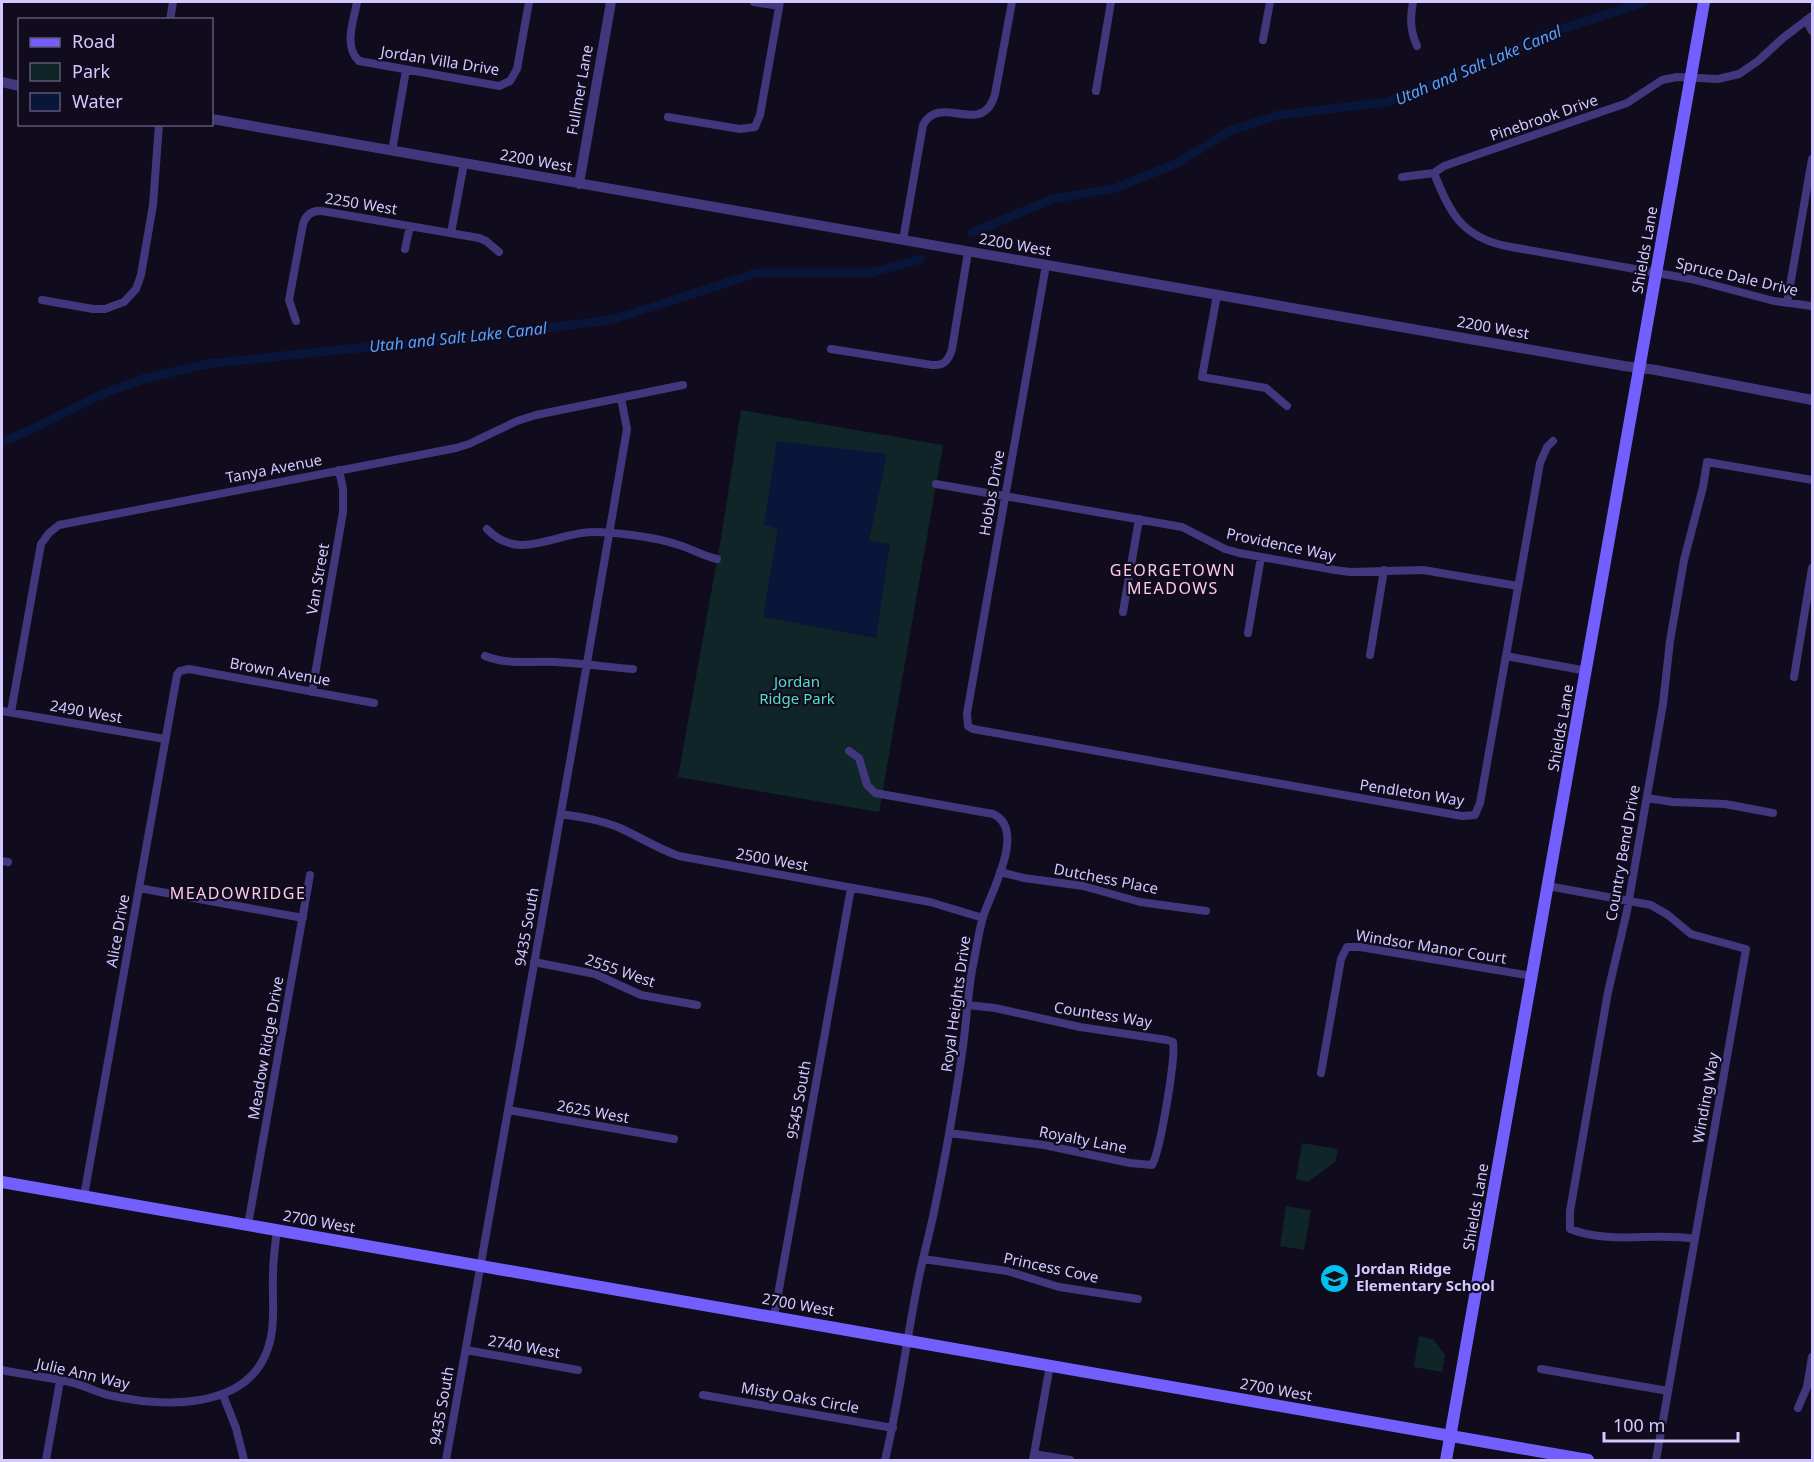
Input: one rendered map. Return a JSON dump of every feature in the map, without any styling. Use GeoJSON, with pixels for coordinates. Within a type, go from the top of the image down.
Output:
{"type":"FeatureCollection","features":[{"type":"Feature","properties":{"kind":"main road","name":"Shields Lane"},"geometry":{"type":"LineString","coordinates":[[1446,1461],[1704,2]]}},
{"type":"Feature","properties":{"kind":"main road","name":"2700 West"},"geometry":{"type":"LineString","coordinates":[[2,1182],[1588,1461]]}},
{"type":"Feature","properties":{"kind":"street"},"geometry":{"type":"LineString","coordinates":[[170,18],[174,2]]}},
{"type":"Feature","properties":{"kind":"street","name":"Jordan Villa Drive"},"geometry":{"type":"LineString","coordinates":[[357,2],[350,42],[355,58],[363,63],[494,86],[505,84],[515,76],[529,2]]}},
{"type":"Feature","properties":{"kind":"street","name":"Fullmer Lane"},"geometry":{"type":"LineString","coordinates":[[579,184],[611,2]]}},
{"type":"Feature","properties":{"kind":"street"},"geometry":{"type":"LineString","coordinates":[[668,117],[740,129],[754,127],[760,115],[779,4],[754,2]]}},
{"type":"Feature","properties":{"kind":"street"},"geometry":{"type":"LineString","coordinates":[[903,240],[925,121],[930,115],[938,112],[976,115],[985,111],[992,103],[1011,2]]}},
{"type":"Feature","properties":{"kind":"street"},"geometry":{"type":"LineString","coordinates":[[1096,91],[1112,2]]}},
{"type":"Feature","properties":{"kind":"street"},"geometry":{"type":"LineString","coordinates":[[1263,40],[1270,2]]}},
{"type":"Feature","properties":{"kind":"street"},"geometry":{"type":"LineString","coordinates":[[1413,2],[1410,21],[1411,34],[1416,46]]}},
{"type":"Feature","properties":{"kind":"street"},"geometry":{"type":"LineString","coordinates":[[1809,18],[1812,31]]}},
{"type":"Feature","properties":{"kind":"street","name":"Pinebrook Drive"},"geometry":{"type":"LineString","coordinates":[[1402,177],[1434,173],[1444,166],[1627,104],[1670,77],[1718,79],[1739,74],[1758,62],[1783,38],[1809,18]]}},
{"type":"Feature","properties":{"kind":"street"},"geometry":{"type":"LineString","coordinates":[[392,151],[406,70]]}},
{"type":"Feature","properties":{"kind":"street"},"geometry":{"type":"LineString","coordinates":[[2,82],[18,86]]}},
{"type":"Feature","properties":{"kind":"street","name":"2200 West"},"geometry":{"type":"LineString","coordinates":[[213,119],[1812,400]]}},
{"type":"Feature","properties":{"kind":"street"},"geometry":{"type":"LineString","coordinates":[[42,300],[105,309],[124,302],[136,289],[141,274],[153,206],[159,126]]}},
{"type":"Feature","properties":{"kind":"street"},"geometry":{"type":"LineString","coordinates":[[1787,303],[1812,159]]}},
{"type":"Feature","properties":{"kind":"street"},"geometry":{"type":"LineString","coordinates":[[452,233],[464,164]]}},
{"type":"Feature","properties":{"kind":"street","name":"Spruce Dale Drive"},"geometry":{"type":"LineString","coordinates":[[1434,173],[1445,201],[1456,218],[1470,231],[1487,241],[1712,283],[1787,303],[1812,306]]}},
{"type":"Feature","properties":{"kind":"street","name":"2250 West"},"geometry":{"type":"LineString","coordinates":[[296,321],[291,309],[290,295],[303,224],[309,213],[322,211],[482,239],[499,252]]}},
{"type":"Feature","properties":{"kind":"street","name":"2250 West"},"geometry":{"type":"LineString","coordinates":[[405,249],[410,226]]}},
{"type":"Feature","properties":{"kind":"street"},"geometry":{"type":"LineString","coordinates":[[831,349],[932,365],[944,364],[952,349],[968,252]]}},
{"type":"Feature","properties":{"kind":"street","name":"Hobbs Drive"},"geometry":{"type":"LineString","coordinates":[[968,726],[967,713],[1047,265]]}},
{"type":"Feature","properties":{"kind":"street"},"geometry":{"type":"LineString","coordinates":[[1217,295],[1202,377],[1266,388],[1287,406]]}},
{"type":"Feature","properties":{"kind":"street","name":"Tanya Avenue"},"geometry":{"type":"LineString","coordinates":[[11,712],[41,544],[53,529],[65,523],[456,448],[517,421],[551,411],[684,386]]}},
{"type":"Feature","properties":{"kind":"street","name":"9435 South"},"geometry":{"type":"LineString","coordinates":[[446,1461],[627,429],[621,398]]}},
{"type":"Feature","properties":{"kind":"street","name":"Pendleton Way"},"geometry":{"type":"LineString","coordinates":[[968,726],[980,731],[1468,816],[1475,815],[1480,803],[1540,463],[1547,447],[1553,441]]}},
{"type":"Feature","properties":{"kind":"street","name":"Country Bend Drive"},"geometry":{"type":"LineString","coordinates":[[1695,1239],[1668,1235],[1632,1239],[1610,1238],[1569,1229],[1570,1211],[1606,1003],[1629,900],[1647,798],[1684,560],[1703,487],[1707,462],[1812,480]]}},
{"type":"Feature","properties":{"kind":"street","name":"Van Street"},"geometry":{"type":"LineString","coordinates":[[312,692],[343,512],[343,489],[339,470]]}},
{"type":"Feature","properties":{"kind":"street","name":"Providence Way"},"geometry":{"type":"LineString","coordinates":[[936,484],[1182,527],[1225,549],[1261,557],[1350,572],[1423,570],[1518,586]]}},
{"type":"Feature","properties":{"kind":"street"},"geometry":{"type":"LineString","coordinates":[[1122,612],[1139,519]]}},
{"type":"Feature","properties":{"kind":"street"},"geometry":{"type":"LineString","coordinates":[[487,529],[502,540],[528,544],[541,544],[590,532],[609,533],[679,545],[717,559]]}},
{"type":"Feature","properties":{"kind":"street"},"geometry":{"type":"LineString","coordinates":[[1248,633],[1261,557]]}},
{"type":"Feature","properties":{"kind":"street"},"geometry":{"type":"LineString","coordinates":[[1794,677],[1812,568]]}},
{"type":"Feature","properties":{"kind":"street"},"geometry":{"type":"LineString","coordinates":[[1370,655],[1384,570]]}},
{"type":"Feature","properties":{"kind":"street"},"geometry":{"type":"LineString","coordinates":[[485,656],[497,661],[554,662],[633,669]]}},
{"type":"Feature","properties":{"kind":"street"},"geometry":{"type":"LineString","coordinates":[[1506,656],[1587,671]]}},
{"type":"Feature","properties":{"kind":"street","name":"Brown Avenue"},"geometry":{"type":"LineString","coordinates":[[180,671],[189,669],[374,703]]}},
{"type":"Feature","properties":{"kind":"street","name":"Alice Drive"},"geometry":{"type":"LineString","coordinates":[[84,1196],[165,739],[180,671]]}},
{"type":"Feature","properties":{"kind":"street","name":"2490 West"},"geometry":{"type":"LineString","coordinates":[[2,711],[165,739]]}},
{"type":"Feature","properties":{"kind":"street","name":"Royal Heights Drive"},"geometry":{"type":"LineString","coordinates":[[849,751],[859,758],[867,785],[875,793],[987,812],[999,817],[1008,832],[1000,872],[983,918],[967,1005],[962,1059],[949,1133],[885,1461]]}},
{"type":"Feature","properties":{"kind":"street"},"geometry":{"type":"LineString","coordinates":[[1647,798],[1725,804],[1773,813]]}},
{"type":"Feature","properties":{"kind":"street","name":"2500 West"},"geometry":{"type":"LineString","coordinates":[[561,814],[612,825],[662,850],[688,859],[944,905],[983,918]]}},
{"type":"Feature","properties":{"kind":"street","name":"Dutchess Place"},"geometry":{"type":"LineString","coordinates":[[1000,872],[1024,878],[1083,886],[1140,902],[1206,911]]}},
{"type":"Feature","properties":{"kind":"street","name":"Meadow Ridge Drive"},"geometry":{"type":"LineString","coordinates":[[248,1225],[310,875]]}},
{"type":"Feature","properties":{"kind":"street","name":"Winding Way"},"geometry":{"type":"LineString","coordinates":[[1548,886],[1629,900],[1660,909],[1691,934],[1746,949],[1656,1461]]}},
{"type":"Feature","properties":{"kind":"street"},"geometry":{"type":"LineString","coordinates":[[139,888],[303,918]]}},
{"type":"Feature","properties":{"kind":"street","name":"9545 South"},"geometry":{"type":"LineString","coordinates":[[774,1317],[851,888]]}},
{"type":"Feature","properties":{"kind":"street","name":"Windsor Manor Court"},"geometry":{"type":"LineString","coordinates":[[1321,1073],[1341,959],[1347,947],[1360,947],[1532,976]]}},
{"type":"Feature","properties":{"kind":"street","name":"2555 West"},"geometry":{"type":"LineString","coordinates":[[534,962],[595,974],[641,994],[698,1005]]}},
{"type":"Feature","properties":{"kind":"street","name":"Countess Way"},"geometry":{"type":"LineString","coordinates":[[967,1005],[995,1008],[1080,1027],[1160,1038],[1173,1042],[1174,1054],[1165,1105]]}},
{"type":"Feature","properties":{"kind":"street","name":"Royalty Lane"},"geometry":{"type":"LineString","coordinates":[[949,1133],[1044,1145],[1131,1163],[1152,1165],[1165,1105]]}},
{"type":"Feature","properties":{"kind":"street","name":"2625 West"},"geometry":{"type":"LineString","coordinates":[[508,1110],[674,1139]]}},
{"type":"Feature","properties":{"kind":"street","name":"Julie Ann Way"},"geometry":{"type":"LineString","coordinates":[[2,1370],[138,1399],[200,1400],[223,1395],[244,1382],[258,1367],[268,1349],[273,1327],[273,1274],[277,1230]]}},
{"type":"Feature","properties":{"kind":"street","name":"Princess Cove"},"geometry":{"type":"LineString","coordinates":[[923,1259],[1007,1271],[1059,1287],[1138,1299]]}},
{"type":"Feature","properties":{"kind":"street","name":"2740 West"},"geometry":{"type":"LineString","coordinates":[[466,1350],[578,1370]]}},
{"type":"Feature","properties":{"kind":"street"},"geometry":{"type":"LineString","coordinates":[[1798,1408],[1807,1387],[1812,1357]]}},
{"type":"Feature","properties":{"kind":"street"},"geometry":{"type":"LineString","coordinates":[[1050,1365],[1034,1457],[1070,1461]]}},
{"type":"Feature","properties":{"kind":"street"},"geometry":{"type":"LineString","coordinates":[[1541,1369],[1668,1391]]}},
{"type":"Feature","properties":{"kind":"street"},"geometry":{"type":"LineString","coordinates":[[46,1461],[60,1381]]}},
{"type":"Feature","properties":{"kind":"street"},"geometry":{"type":"LineString","coordinates":[[223,1395],[236,1428],[244,1461]]}},
{"type":"Feature","properties":{"kind":"street","name":"Misty Oaks Circle"},"geometry":{"type":"LineString","coordinates":[[703,1395],[892,1428]]}},
{"type":"Feature","properties":{"kind":"green space","name":"Jordan Ridge Park"},"geometry":{"type":"Polygon","coordinates":[[[741,410],[943,445],[879,812],[678,777],[721,538],[741,410]]]}},
{"type":"Feature","properties":{"kind":"green space"},"geometry":{"type":"Polygon","coordinates":[[[1302,1143],[1338,1149],[1335,1162],[1308,1182],[1296,1179],[1302,1143]]]}},
{"type":"Feature","properties":{"kind":"green space"},"geometry":{"type":"Polygon","coordinates":[[[1286,1206],[1311,1210],[1304,1250],[1280,1246],[1286,1206]]]}},
{"type":"Feature","properties":{"kind":"green space"},"geometry":{"type":"Polygon","coordinates":[[[1419,1336],[1434,1340],[1445,1355],[1442,1372],[1414,1367],[1419,1336]]]}},
{"type":"Feature","properties":{"kind":"water"},"geometry":{"type":"Polygon","coordinates":[[[777,441],[887,454],[869,541],[890,544],[876,638],[763,617],[778,529],[764,525],[777,441]]]}},
{"type":"Feature","properties":{"kind":"waterway","name":"Utah and Salt Lake Canal"},"geometry":{"type":"LineString","coordinates":[[972,233],[1052,199],[1116,188],[1180,162],[1229,131],[1279,115],[1388,102],[1516,49],[1541,36],[1644,2]]}},
{"type":"Feature","properties":{"kind":"waterway","name":"Utah and Salt Lake Canal"},"geometry":{"type":"LineString","coordinates":[[2,442],[100,395],[143,379],[207,364],[453,340],[611,320],[757,273],[871,273],[920,259]]}},
{"type":"Feature","properties":{"kind":"place","name":"Jordan Ridge Elementary School"},"geometry":{"type":"Point","coordinates":[1335,1278]}},
{"type":"Feature","properties":{"kind":"district","name":"GEORGETOWN MEADOWS"},"geometry":{"type":"Point","coordinates":[1173,579]}},
{"type":"Feature","properties":{"kind":"district","name":"MEADOWRIDGE"},"geometry":{"type":"Point","coordinates":[238,893]}}]}
